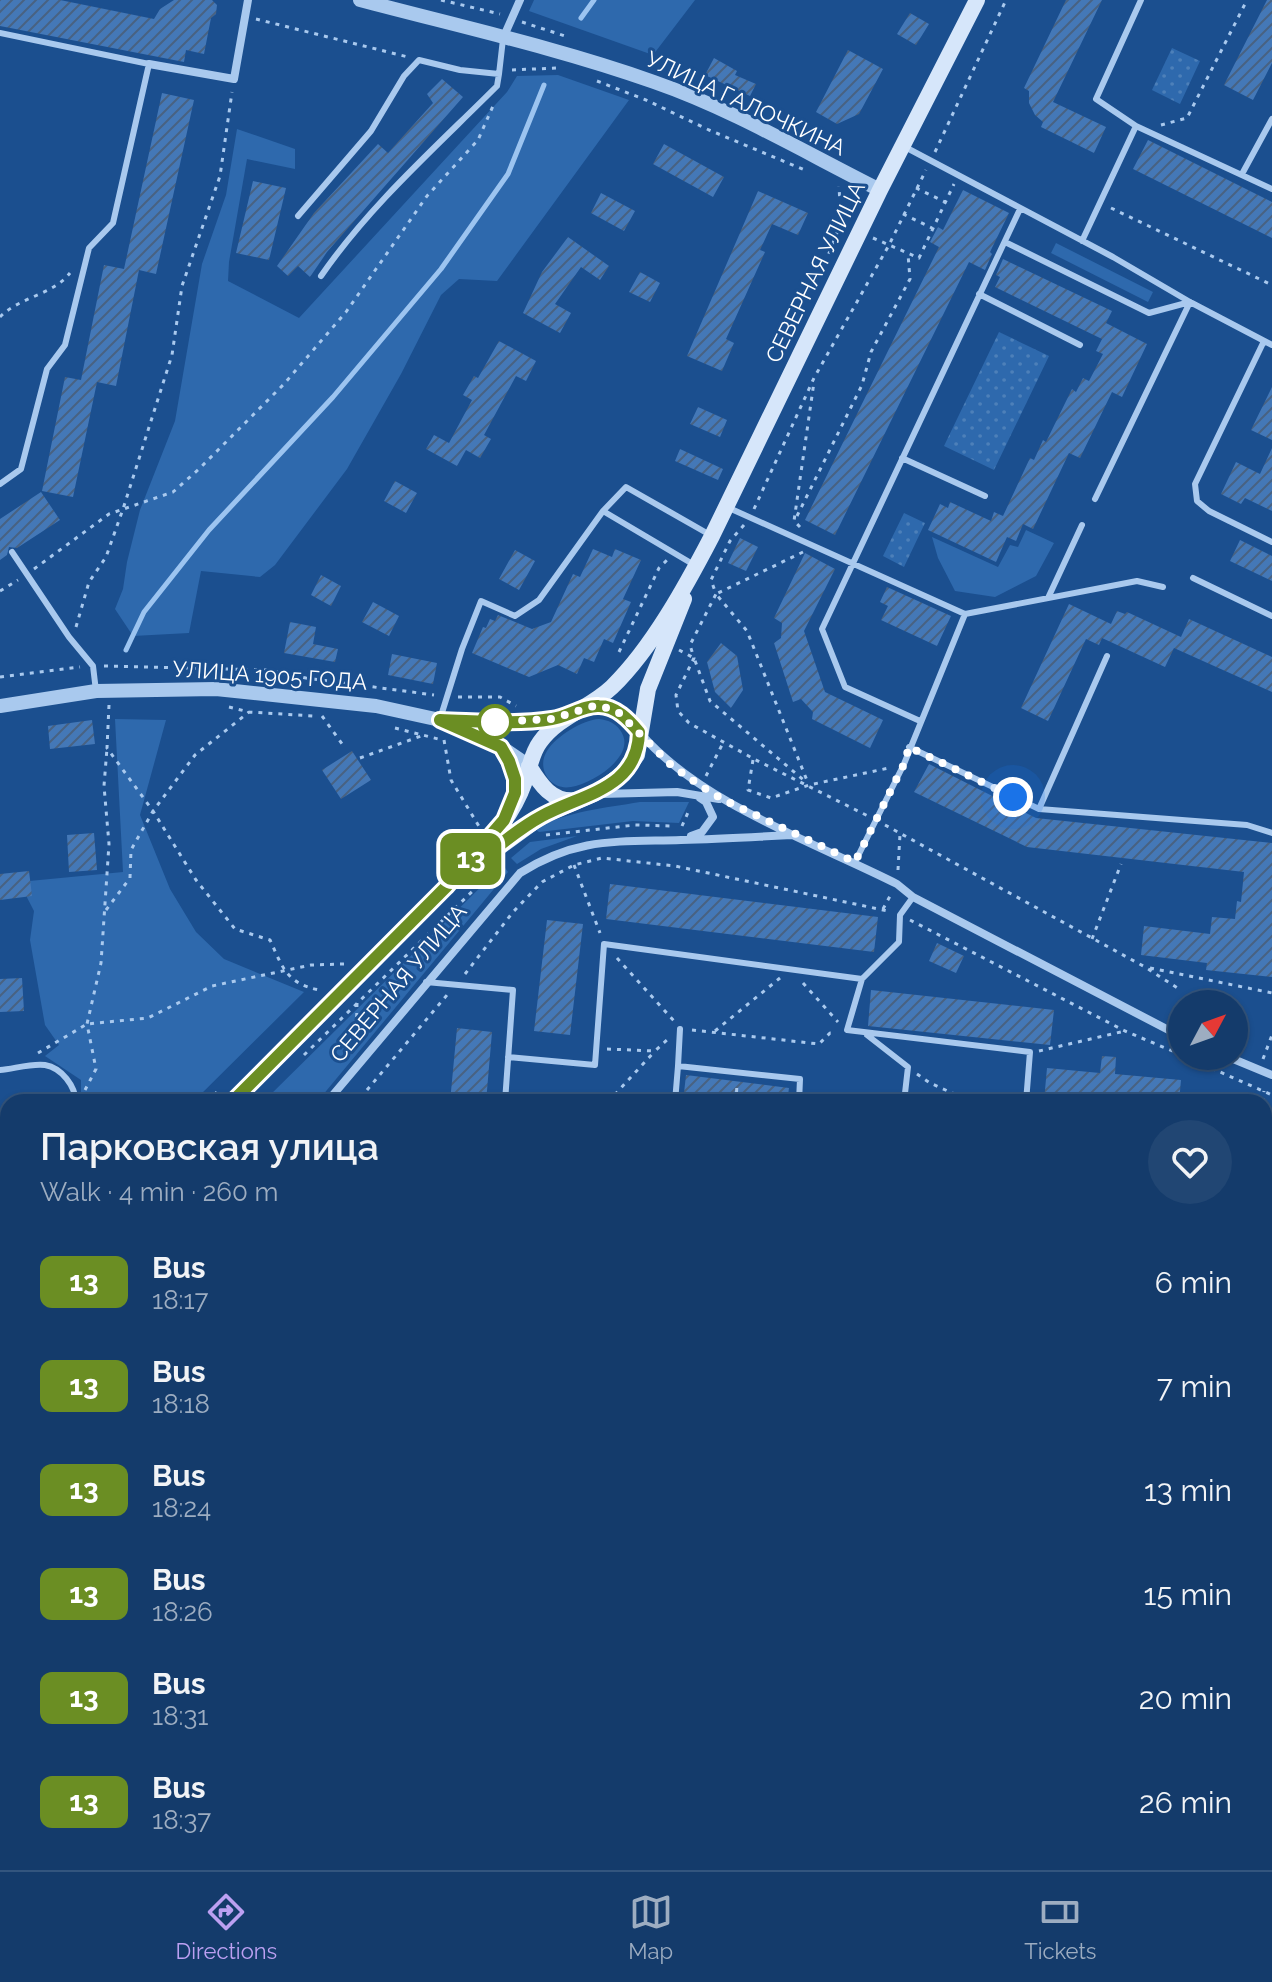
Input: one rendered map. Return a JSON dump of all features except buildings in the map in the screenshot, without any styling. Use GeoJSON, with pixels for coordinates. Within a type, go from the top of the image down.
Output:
{"type":"FeatureCollection","features":[{"type":"Feature","properties":{"kind":"main road","name":"СЕВЕРНАЯ УЛИЦА"},"geometry":{"type":"LineString","coordinates":[[240,1094],[446,887],[497,830],[522,790],[540,742],[575,712],[597,700],[645,648],[712,536],[880,190],[977,0]]}},
{"type":"Feature","properties":{"kind":"main road","name":"СЕВЕРНАЯ УЛИЦА"},"geometry":{"type":"LineString","coordinates":[[446,887],[524,827],[609,785],[632,762],[639,746],[648,689],[696,566]]}},
{"type":"Feature","properties":{"kind":"main road"},"geometry":{"type":"LineString","coordinates":[[575,712],[597,705],[617,711],[639,732]]}},
{"type":"Feature","properties":{"kind":"main road"},"geometry":{"type":"LineString","coordinates":[[529,766],[551,795],[570,801],[588,796]]}},
{"type":"Feature","properties":{"kind":"street"},"geometry":{"type":"LineString","coordinates":[[149,64],[234,79],[248,0]]}},
{"type":"Feature","properties":{"kind":"street","name":"УЛИЦА ГАЛОЧКИНА"},"geometry":{"type":"LineString","coordinates":[[360,0],[504,36],[657,82],[729,114],[880,190]]}},
{"type":"Feature","properties":{"kind":"street"},"geometry":{"type":"LineString","coordinates":[[504,36],[520,0]]}},
{"type":"Feature","properties":{"kind":"street","name":"УЛИЦА 1905 ГОДА"},"geometry":{"type":"LineString","coordinates":[[0,706],[96,691],[216,689],[376,706],[440,720],[510,723],[575,712]]}},
{"type":"Feature","properties":{"kind":"street","name":"УЛИЦА 1905 ГОДА"},"geometry":{"type":"LineString","coordinates":[[440,720],[501,747],[529,766]]}},
{"type":"Feature","properties":{"kind":"street"},"geometry":{"type":"LineString","coordinates":[[639,732],[671,765],[724,800],[855,862],[897,884],[913,897],[1168,1030]]}},
{"type":"Feature","properties":{"kind":"street"},"geometry":{"type":"LineString","coordinates":[[501,747],[515,779],[511,807]]}},
{"type":"Feature","properties":{"kind":"street"},"geometry":{"type":"LineString","coordinates":[[588,796],[677,792],[724,800]]}},
{"type":"Feature","properties":{"kind":"street"},"geometry":{"type":"LineString","coordinates":[[679,840],[702,832],[713,817],[706,802],[696,795]]}},
{"type":"Feature","properties":{"kind":"street","name":"СЕВЕРНАЯ УЛИЦА"},"geometry":{"type":"LineString","coordinates":[[333,1094],[520,873],[544,858],[585,844],[796,835]]}},
{"type":"Feature","properties":{"kind":"street"},"geometry":{"type":"LineString","coordinates":[[1248,1065],[1272,1075]]}},
{"type":"Feature","properties":{"kind":"lane"},"geometry":{"type":"LineString","coordinates":[[1141,0],[1096,99],[1136,126],[1272,189]]}},
{"type":"Feature","properties":{"kind":"lane"},"geometry":{"type":"LineString","coordinates":[[0,33],[149,64],[113,223],[89,248],[65,345],[47,369],[21,469],[0,484]]}},
{"type":"Feature","properties":{"kind":"lane"},"geometry":{"type":"LineString","coordinates":[[321,276],[398,183],[497,86],[504,36]]}},
{"type":"Feature","properties":{"kind":"lane"},"geometry":{"type":"LineString","coordinates":[[298,216],[371,131],[404,76],[419,60],[460,70],[499,74]]}},
{"type":"Feature","properties":{"kind":"lane"},"geometry":{"type":"LineString","coordinates":[[1242,174],[1272,119]]}},
{"type":"Feature","properties":{"kind":"lane"},"geometry":{"type":"LineString","coordinates":[[1082,241],[1136,126]]}},
{"type":"Feature","properties":{"kind":"lane"},"geometry":{"type":"LineString","coordinates":[[902,146],[1272,345]]}},
{"type":"Feature","properties":{"kind":"lane"},"geometry":{"type":"LineString","coordinates":[[920,721],[845,687],[822,629],[1020,209]]}},
{"type":"Feature","properties":{"kind":"lane"},"geometry":{"type":"LineString","coordinates":[[1005,242],[1149,313],[1190,302]]}},
{"type":"Feature","properties":{"kind":"lane"},"geometry":{"type":"LineString","coordinates":[[979,294],[1080,345]]}},
{"type":"Feature","properties":{"kind":"lane"},"geometry":{"type":"LineString","coordinates":[[1095,499],[1190,302]]}},
{"type":"Feature","properties":{"kind":"lane"},"geometry":{"type":"LineString","coordinates":[[1264,341],[1195,484],[1197,501],[1209,511],[1272,542]]}},
{"type":"Feature","properties":{"kind":"lane"},"geometry":{"type":"LineString","coordinates":[[902,458],[985,496]]}},
{"type":"Feature","properties":{"kind":"lane"},"geometry":{"type":"LineString","coordinates":[[440,720],[481,601],[515,616],[539,600],[603,511],[626,487],[712,536]]}},
{"type":"Feature","properties":{"kind":"lane"},"geometry":{"type":"LineString","coordinates":[[724,506],[965,614],[1137,581],[1163,587]]}},
{"type":"Feature","properties":{"kind":"lane"},"geometry":{"type":"LineString","coordinates":[[603,511],[696,566]]}},
{"type":"Feature","properties":{"kind":"lane"},"geometry":{"type":"LineString","coordinates":[[1048,598],[1082,525]]}},
{"type":"Feature","properties":{"kind":"lane"},"geometry":{"type":"LineString","coordinates":[[12,552],[69,637],[93,666],[96,691]]}},
{"type":"Feature","properties":{"kind":"lane"},"geometry":{"type":"LineString","coordinates":[[1193,578],[1272,616]]}},
{"type":"Feature","properties":{"kind":"lane"},"geometry":{"type":"LineString","coordinates":[[855,862],[904,764],[965,614]]}},
{"type":"Feature","properties":{"kind":"lane"},"geometry":{"type":"LineString","coordinates":[[1039,809],[1107,656]]}},
{"type":"Feature","properties":{"kind":"lane"},"geometry":{"type":"LineString","coordinates":[[909,747],[1039,809],[1247,825],[1272,833]]}},
{"type":"Feature","properties":{"kind":"lane"},"geometry":{"type":"LineString","coordinates":[[913,897],[900,915],[899,942],[862,979],[847,1030],[1030,1052],[1027,1094]]}},
{"type":"Feature","properties":{"kind":"lane"},"geometry":{"type":"LineString","coordinates":[[508,1057],[595,1065],[604,944],[862,979]]}},
{"type":"Feature","properties":{"kind":"lane"},"geometry":{"type":"LineString","coordinates":[[426,982],[513,990],[506,1094]]}},
{"type":"Feature","properties":{"kind":"lane"},"geometry":{"type":"LineString","coordinates":[[676,1094],[680,1029]]}},
{"type":"Feature","properties":{"kind":"lane"},"geometry":{"type":"LineString","coordinates":[[864,1032],[908,1067],[905,1094]]}},
{"type":"Feature","properties":{"kind":"lane"},"geometry":{"type":"LineString","coordinates":[[0,1070],[46,1065],[68,1080],[75,1094]]}},
{"type":"Feature","properties":{"kind":"lane"},"geometry":{"type":"LineString","coordinates":[[678,1066],[800,1079],[799,1094]]}},
{"type":"Feature","properties":{"kind":"path"},"geometry":{"type":"LineString","coordinates":[[1146,130],[1187,118],[1247,0]]}},
{"type":"Feature","properties":{"kind":"path"},"geometry":{"type":"LineString","coordinates":[[245,16],[419,60]]}},
{"type":"Feature","properties":{"kind":"path"},"geometry":{"type":"LineString","coordinates":[[499,74],[510,70],[560,68]]}},
{"type":"Feature","properties":{"kind":"path"},"geometry":{"type":"LineString","coordinates":[[587,78],[646,100],[810,173]]}},
{"type":"Feature","properties":{"kind":"path"},"geometry":{"type":"LineString","coordinates":[[69,637],[78,625],[89,582],[106,557],[172,355],[182,286],[220,176],[234,79]]}},
{"type":"Feature","properties":{"kind":"path"},"geometry":{"type":"LineString","coordinates":[[0,591],[109,514],[173,492],[284,384],[346,312],[427,196],[478,140],[497,98]]}},
{"type":"Feature","properties":{"kind":"path"},"geometry":{"type":"LineString","coordinates":[[889,245],[919,258],[959,176]]}},
{"type":"Feature","properties":{"kind":"path"},"geometry":{"type":"LineString","coordinates":[[821,272],[841,223],[839,185]]}},
{"type":"Feature","properties":{"kind":"path"},"geometry":{"type":"LineString","coordinates":[[916,188],[945,202]]}},
{"type":"Feature","properties":{"kind":"path"},"geometry":{"type":"LineString","coordinates":[[1100,204],[1272,285]]}},
{"type":"Feature","properties":{"kind":"path"},"geometry":{"type":"LineString","coordinates":[[903,214],[932,228]]}},
{"type":"Feature","properties":{"kind":"path"},"geometry":{"type":"LineString","coordinates":[[794,521],[862,385],[871,352],[910,279],[908,254]]}},
{"type":"Feature","properties":{"kind":"path"},"geometry":{"type":"LineString","coordinates":[[0,317],[9,308],[64,282],[72,270]]}},
{"type":"Feature","properties":{"kind":"path"},"geometry":{"type":"LineString","coordinates":[[809,785],[747,631],[716,594],[816,546],[794,521],[814,378]]}},
{"type":"Feature","properties":{"kind":"path"},"geometry":{"type":"LineString","coordinates":[[616,657],[659,568],[677,553]]}},
{"type":"Feature","properties":{"kind":"path"},"geometry":{"type":"LineString","coordinates":[[694,658],[710,701],[809,785]]}},
{"type":"Feature","properties":{"kind":"path"},"geometry":{"type":"LineString","coordinates":[[85,1091],[96,1069],[87,1024],[101,963],[109,844],[104,786],[109,705]]}},
{"type":"Feature","properties":{"kind":"path"},"geometry":{"type":"LineString","coordinates":[[220,705],[249,712],[335,716]]}},
{"type":"Feature","properties":{"kind":"path"},"geometry":{"type":"LineString","coordinates":[[516,706],[526,707]]}},
{"type":"Feature","properties":{"kind":"path"},"geometry":{"type":"LineString","coordinates":[[104,913],[130,878],[131,850],[153,811],[195,755],[249,712]]}},
{"type":"Feature","properties":{"kind":"path"},"geometry":{"type":"LineString","coordinates":[[322,716],[345,748]]}},
{"type":"Feature","properties":{"kind":"path"},"geometry":{"type":"LineString","coordinates":[[394,727],[456,743]]}},
{"type":"Feature","properties":{"kind":"path"},"geometry":{"type":"LineString","coordinates":[[360,758],[424,735]]}},
{"type":"Feature","properties":{"kind":"path"},"geometry":{"type":"LineString","coordinates":[[444,740],[447,767],[459,796],[482,832],[490,820]]}},
{"type":"Feature","properties":{"kind":"path"},"geometry":{"type":"LineString","coordinates":[[107,748],[153,811],[196,880],[235,929],[270,940],[293,982],[320,991]]}},
{"type":"Feature","properties":{"kind":"path"},"geometry":{"type":"LineString","coordinates":[[754,759],[748,790],[771,798],[809,785],[904,764]]}},
{"type":"Feature","properties":{"kind":"path"},"geometry":{"type":"LineString","coordinates":[[362,1094],[534,889],[574,865],[602,858]]}},
{"type":"Feature","properties":{"kind":"path"},"geometry":{"type":"LineString","coordinates":[[1092,939],[1121,864]]}},
{"type":"Feature","properties":{"kind":"path"},"geometry":{"type":"LineString","coordinates":[[574,865],[604,944],[680,1029]]}},
{"type":"Feature","properties":{"kind":"path"},"geometry":{"type":"LineString","coordinates":[[301,1058],[495,869]]}},
{"type":"Feature","properties":{"kind":"path"},"geometry":{"type":"LineString","coordinates":[[20,1068],[41,1050],[87,1024],[148,1018],[212,986],[311,965],[346,964],[338,973]]}},
{"type":"Feature","properties":{"kind":"path"},"geometry":{"type":"LineString","coordinates":[[1145,967],[1272,993]]}},
{"type":"Feature","properties":{"kind":"path"},"geometry":{"type":"LineString","coordinates":[[715,1031],[791,970],[847,1030]]}},
{"type":"Feature","properties":{"kind":"path"},"geometry":{"type":"LineString","coordinates":[[356,1068],[357,1003]]}},
{"type":"Feature","properties":{"kind":"path"},"geometry":{"type":"LineString","coordinates":[[615,1094],[680,1029],[819,1044],[830,1033],[847,1030]]}},
{"type":"Feature","properties":{"kind":"path"},"geometry":{"type":"LineString","coordinates":[[1030,1052],[1125,1031]]}},
{"type":"Feature","properties":{"kind":"path"},"geometry":{"type":"LineString","coordinates":[[596,1048],[655,1051]]}},
{"type":"Feature","properties":{"kind":"path"},"geometry":{"type":"LineString","coordinates":[[908,1067],[930,1083],[954,1094]]}},
{"type":"Feature","properties":{"kind":"path"},"geometry":{"type":"LineString","coordinates":[[1216,1070],[1270,1094]]}},
{"type":"Feature","properties":{"kind":"path"},"geometry":{"type":"LineString","coordinates":[[737,1094],[739,1073]]}},
{"type":"Feature","properties":{"kind":"path"},"geometry":{"type":"LineString","coordinates":[[215,1094],[218,1091]]}},
{"type":"Feature","properties":{"kind":"shaded area"},"geometry":{"type":"Polygon","coordinates":[[[534,0],[695,0],[653,55],[529,11],[534,0]]]}},
{"type":"Feature","properties":{"kind":"shaded area"},"geometry":{"type":"Polygon","coordinates":[[[1172,48],[1200,61],[1180,104],[1152,90],[1172,48]]]}},
{"type":"Feature","properties":{"kind":"shaded area"},"geometry":{"type":"Polygon","coordinates":[[[558,75],[629,100],[497,281],[459,279],[441,295],[347,469],[275,565],[260,577],[201,571],[189,633],[133,636],[115,609],[123,589],[140,510],[175,421],[202,264],[226,195],[237,129],[295,149],[295,169],[247,159],[228,281],[299,318],[507,92],[517,76],[558,75]]]}},
{"type":"Feature","properties":{"kind":"shaded area"},"geometry":{"type":"Polygon","coordinates":[[[1056,243],[1153,292],[1148,302],[1051,253],[1056,243]]]}},
{"type":"Feature","properties":{"kind":"shaded area"},"geometry":{"type":"Polygon","coordinates":[[[999,332],[1049,356],[994,470],[944,446],[999,332]]]}},
{"type":"Feature","properties":{"kind":"shaded area"},"geometry":{"type":"Polygon","coordinates":[[[904,513],[925,523],[904,567],[883,556],[904,513]]]}},
{"type":"Feature","properties":{"kind":"shaded area"},"geometry":{"type":"Polygon","coordinates":[[[1026,530],[1054,543],[1036,576],[995,597],[955,591],[938,558],[932,537],[998,567],[1010,545],[1018,547],[1026,530]]]}},
{"type":"Feature","properties":{"kind":"shaded area"},"geometry":{"type":"Polygon","coordinates":[[[115,719],[166,720],[140,815],[170,889],[196,932],[224,959],[304,992],[201,1094],[81,1094],[81,1080],[45,1056],[59,1045],[45,1025],[30,940],[34,911],[19,882],[123,872],[115,719]]]}},
{"type":"Feature","properties":{"kind":"shaded area"},"geometry":{"type":"Polygon","coordinates":[[[599,719],[611,722],[620,730],[624,740],[618,758],[601,774],[580,785],[563,787],[551,782],[543,764],[551,745],[578,726],[599,719]]]}},
{"type":"Feature","properties":{"kind":"shaded area"},"geometry":{"type":"Polygon","coordinates":[[[640,802],[689,802],[679,823],[633,821],[539,832],[535,829],[573,814],[640,802]]]}},
{"type":"Feature","properties":{"kind":"shaded area"},"geometry":{"type":"Polygon","coordinates":[[[577,836],[541,849],[517,864],[511,858],[530,842],[577,836]]]}},
{"type":"Feature","properties":{"kind":"shaded area"},"geometry":{"type":"Polygon","coordinates":[[[503,865],[508,872],[324,1094],[271,1094],[503,865]]]}},
{"type":"Feature","properties":{"kind":"waterway"},"geometry":{"type":"LineString","coordinates":[[581,18],[594,0]]}},
{"type":"Feature","properties":{"kind":"waterway"},"geometry":{"type":"LineString","coordinates":[[126,650],[144,612],[209,530],[333,397],[441,269],[508,174],[544,85]]}},
{"type":"Feature","properties":{"kind":"bus line","name":"13"},"geometry":{"type":"LineString","coordinates":[[240,1094],[446,887],[489,839],[511,807],[515,779],[501,747],[440,720],[529,722],[569,716],[597,705],[617,711],[639,732],[637,755],[624,773],[594,794],[560,807],[524,827],[471,868]]}},
{"type":"Feature","properties":{"kind":"route"},"geometry":{"type":"LineString","coordinates":[[495,722],[487,722],[510,723],[529,722],[569,716],[597,705],[607,707],[617,711],[671,765],[701,786],[855,862],[904,764],[909,747],[1013,797]]}}]}
